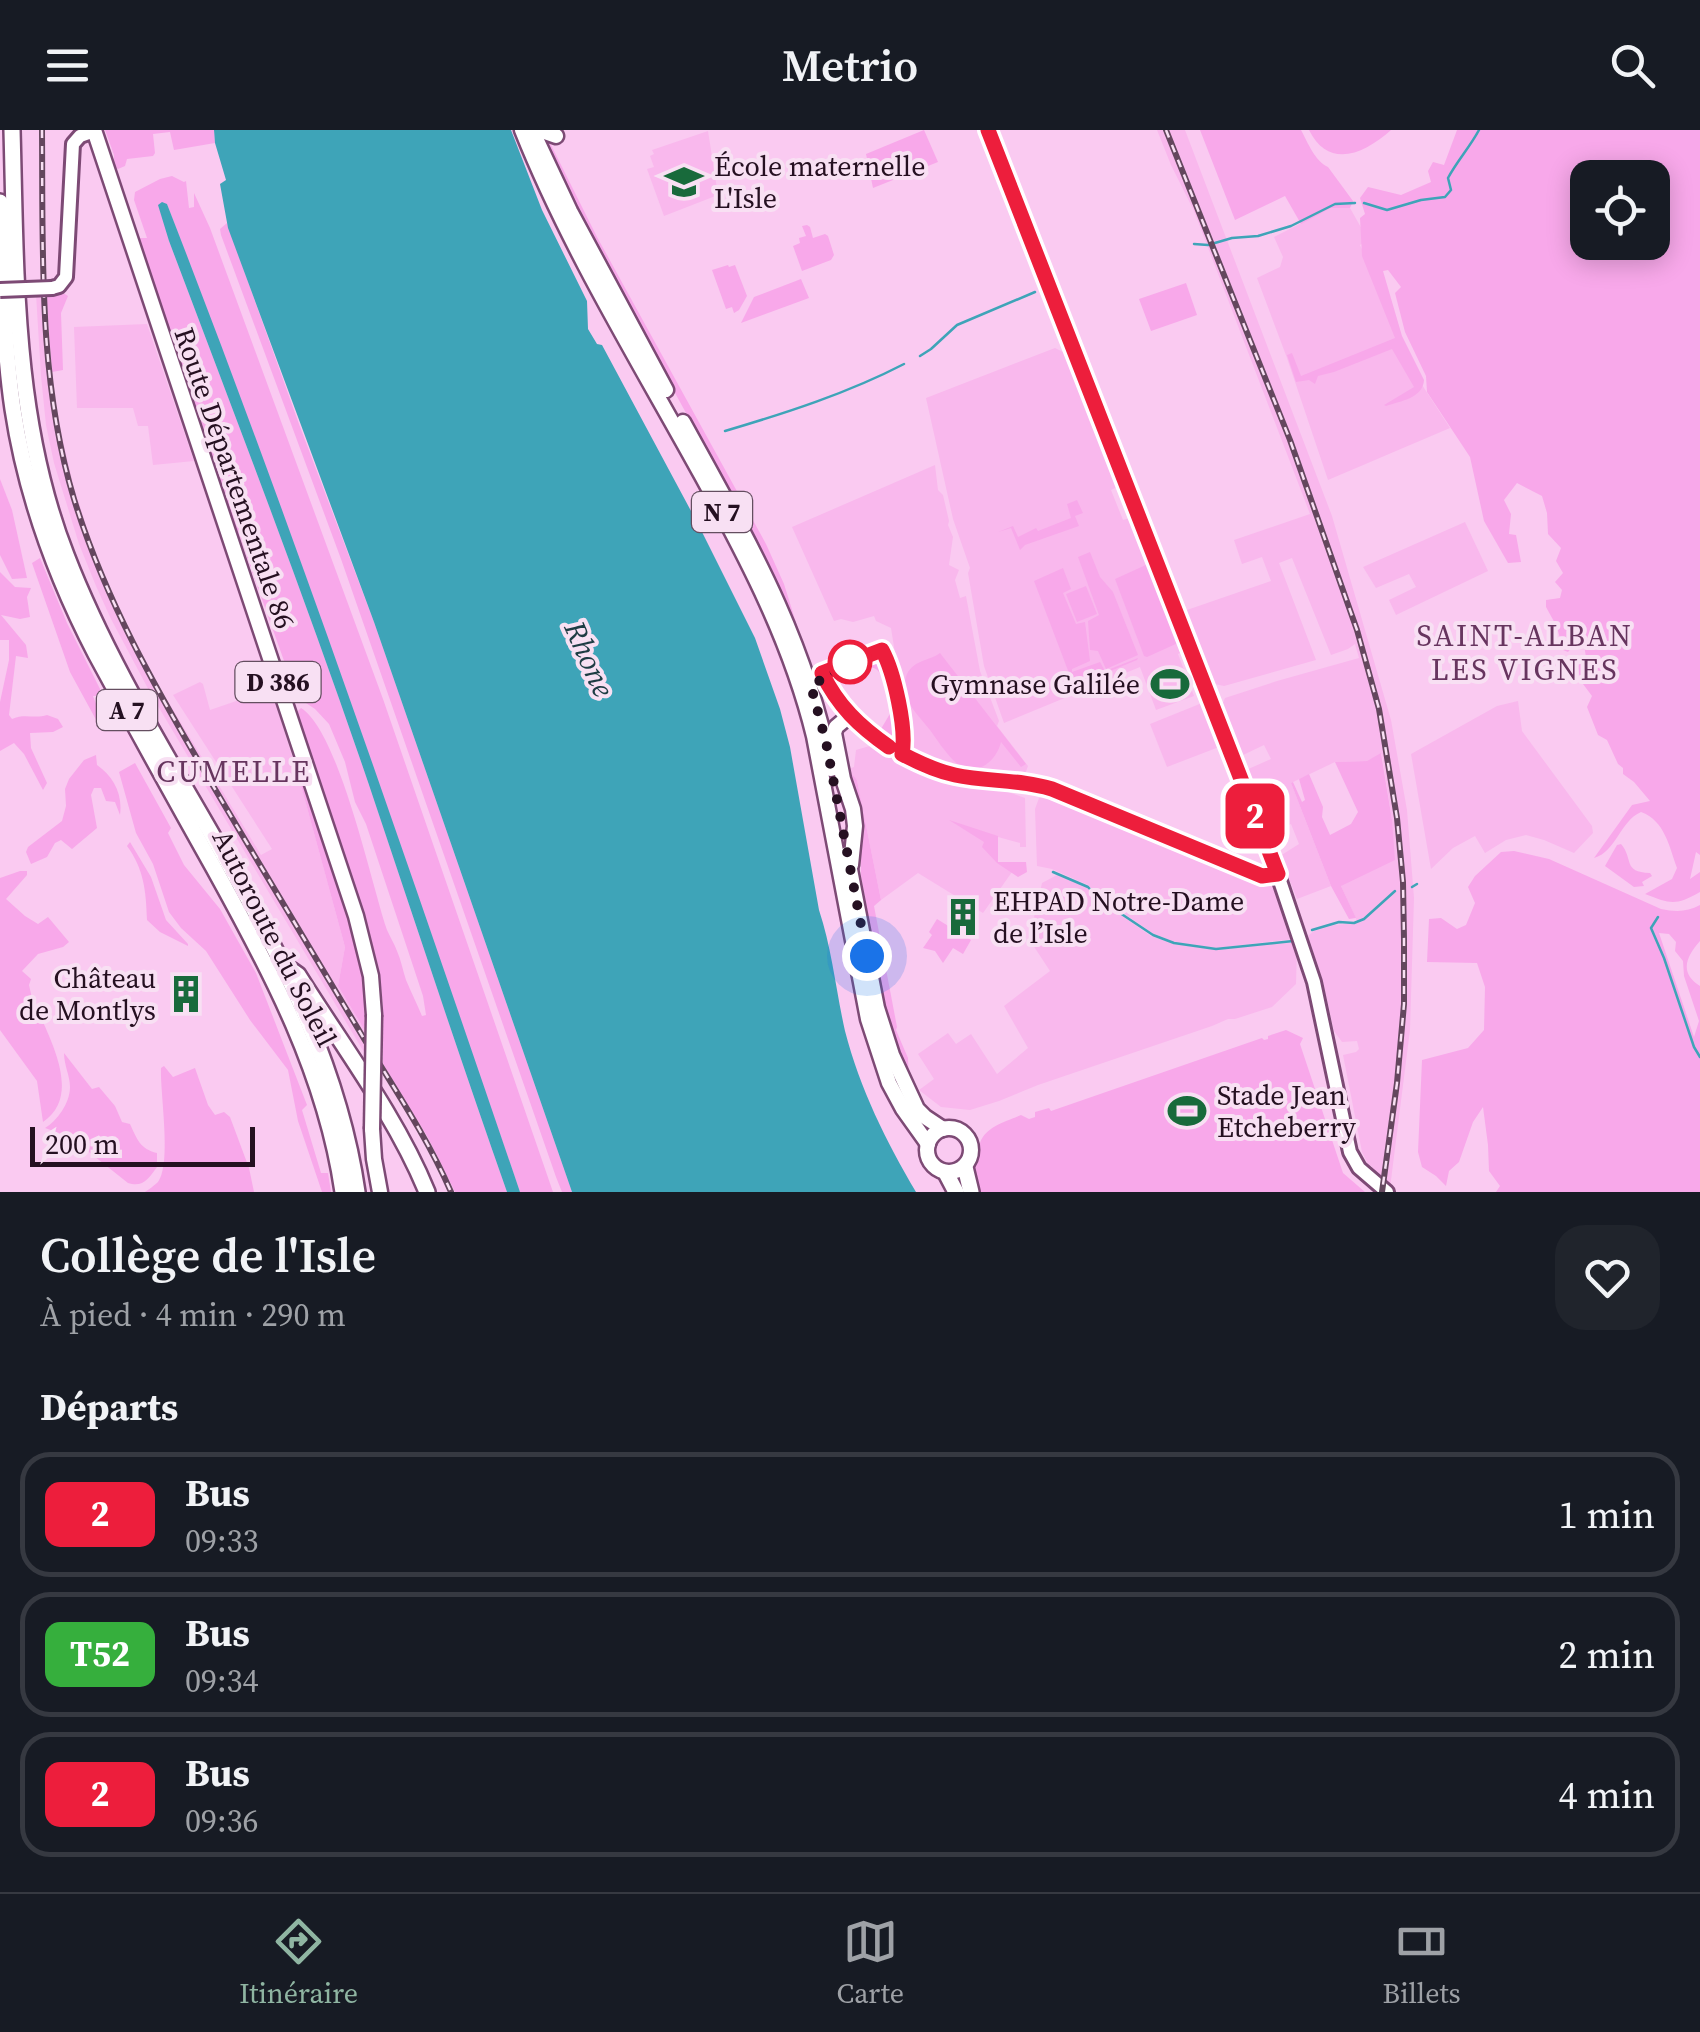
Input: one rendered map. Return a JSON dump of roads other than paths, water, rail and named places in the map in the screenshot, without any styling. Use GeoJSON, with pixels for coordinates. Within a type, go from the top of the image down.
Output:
{"type":"FeatureCollection","features":[{"type":"Feature","properties":{"kind":"highway","name":"Autoroute du Soleil"},"geometry":{"type":"LineString","coordinates":[[12,130],[23,375],[34,448],[53,518],[76,581],[106,644],[280,961],[306,1016],[332,1084],[357,1192]]}},
{"type":"Feature","properties":{"kind":"highway","name":"Autoroute du Soleil"},"geometry":{"type":"LineString","coordinates":[[0,202],[13,408],[28,484],[50,553],[96,654],[281,994],[320,1091],[343,1192]]}},
{"type":"Feature","properties":{"kind":"highway"},"geometry":{"type":"LineString","coordinates":[[280,961],[298,974],[406,1148],[427,1192]]}},
{"type":"Feature","properties":{"kind":"highway"},"geometry":{"type":"LineString","coordinates":[[965,1167],[971,1192]]}},
{"type":"Feature","properties":{"kind":"highway"},"geometry":{"type":"LineString","coordinates":[[946,1173],[956,1192]]}},
{"type":"Feature","properties":{"kind":"main road"},"geometry":{"type":"LineString","coordinates":[[0,290],[52,288],[60,286],[66,277],[74,144],[80,136],[94,130]]}},
{"type":"Feature","properties":{"kind":"main road","name":"Route Départementale 86"},"geometry":{"type":"LineString","coordinates":[[94,130],[356,916],[371,976],[372,1128],[380,1192]]}},
{"type":"Feature","properties":{"kind":"main road","name":"N 7"},"geometry":{"type":"LineString","coordinates":[[522,130],[553,202],[754,572],[784,638],[814,736],[868,1019],[889,1083],[928,1144]]}},
{"type":"Feature","properties":{"kind":"main road","name":"N 7"},"geometry":{"type":"LineString","coordinates":[[532,130],[586,242],[777,597],[818,711],[877,1008],[900,1078],[917,1110],[943,1129]]}},
{"type":"Feature","properties":{"kind":"main road"},"geometry":{"type":"LineString","coordinates":[[540,130],[556,136]]}},
{"type":"Feature","properties":{"kind":"main road"},"geometry":{"type":"LineString","coordinates":[[988,130],[1278,874],[1318,995],[1350,1152],[1359,1168],[1387,1192]]}},
{"type":"Feature","properties":{"kind":"main road"},"geometry":{"type":"LineString","coordinates":[[850,716],[834,733],[853,809],[851,870]]}},
{"type":"Feature","properties":{"kind":"main road"},"geometry":{"type":"LineString","coordinates":[[943,1129],[960,1130],[969,1139],[972,1151],[965,1167],[958,1171],[946,1173],[937,1169],[927,1154],[934,1134],[943,1129]]}},
{"type":"Feature","properties":{"kind":"water","name":"Rhone"},"geometry":{"type":"Polygon","coordinates":[[[214,130],[511,130],[542,210],[587,301],[588,329],[597,344],[602,345],[755,638],[790,747],[819,910],[851,1052],[875,1114],[916,1192],[572,1192],[374,622],[228,228],[220,184],[226,180],[214,130]]]}},
{"type":"Feature","properties":{"kind":"water"},"geometry":{"type":"Polygon","coordinates":[[[167,204],[305,573],[520,1192],[507,1192],[320,646],[169,241],[158,205],[167,204]]]}},
{"type":"Feature","properties":{"kind":"waterway"},"geometry":{"type":"LineString","coordinates":[[1364,203],[1387,210],[1445,197],[1451,190],[1448,178],[1479,130]]}},
{"type":"Feature","properties":{"kind":"waterway"},"geometry":{"type":"LineString","coordinates":[[1194,244],[1258,236],[1291,226],[1335,204],[1355,203]]}},
{"type":"Feature","properties":{"kind":"waterway"},"geometry":{"type":"LineString","coordinates":[[920,356],[957,325],[1035,292]]}},
{"type":"Feature","properties":{"kind":"waterway"},"geometry":{"type":"LineString","coordinates":[[725,431],[816,402],[904,364]]}},
{"type":"Feature","properties":{"kind":"waterway"},"geometry":{"type":"LineString","coordinates":[[1053,872],[1088,887],[1099,899],[1153,935],[1174,943],[1216,949],[1293,941]]}},
{"type":"Feature","properties":{"kind":"waterway"},"geometry":{"type":"LineString","coordinates":[[1412,887],[1417,884]]}},
{"type":"Feature","properties":{"kind":"waterway"},"geometry":{"type":"LineString","coordinates":[[1312,930],[1364,919],[1395,891]]}},
{"type":"Feature","properties":{"kind":"waterway"},"geometry":{"type":"LineString","coordinates":[[1658,917],[1651,928],[1700,1057]]}},
{"type":"Feature","properties":{"kind":"railway"},"geometry":{"type":"LineString","coordinates":[[42,130],[45,316],[54,408],[74,499],[101,573],[170,711],[419,1129],[451,1192]]}},
{"type":"Feature","properties":{"kind":"railway"},"geometry":{"type":"LineString","coordinates":[[1166,130],[1290,440],[1357,630],[1379,709],[1397,818],[1404,940],[1404,1004],[1382,1192]]}},
{"type":"Feature","properties":{"kind":"place","name":"École maternelle L'Isle"},"geometry":{"type":"Point","coordinates":[684,182]}},
{"type":"Feature","properties":{"kind":"place","name":"Gymnase Galilée"},"geometry":{"type":"Point","coordinates":[1170,684]}},
{"type":"Feature","properties":{"kind":"place","name":"EHPAD Notre-Dame de l’Isle"},"geometry":{"type":"Point","coordinates":[963,917]}},
{"type":"Feature","properties":{"kind":"place","name":"Château de Montlys"},"geometry":{"type":"Point","coordinates":[186,994]}},
{"type":"Feature","properties":{"kind":"place","name":"Stade Jean Etcheberry"},"geometry":{"type":"Point","coordinates":[1187,1111]}},
{"type":"Feature","properties":{"kind":"district","name":"SAINT-ALBAN LES VIGNES"},"geometry":{"type":"Point","coordinates":[1525,653]}},
{"type":"Feature","properties":{"kind":"district","name":"CUMELLE"},"geometry":{"type":"Point","coordinates":[234,772]}}]}
